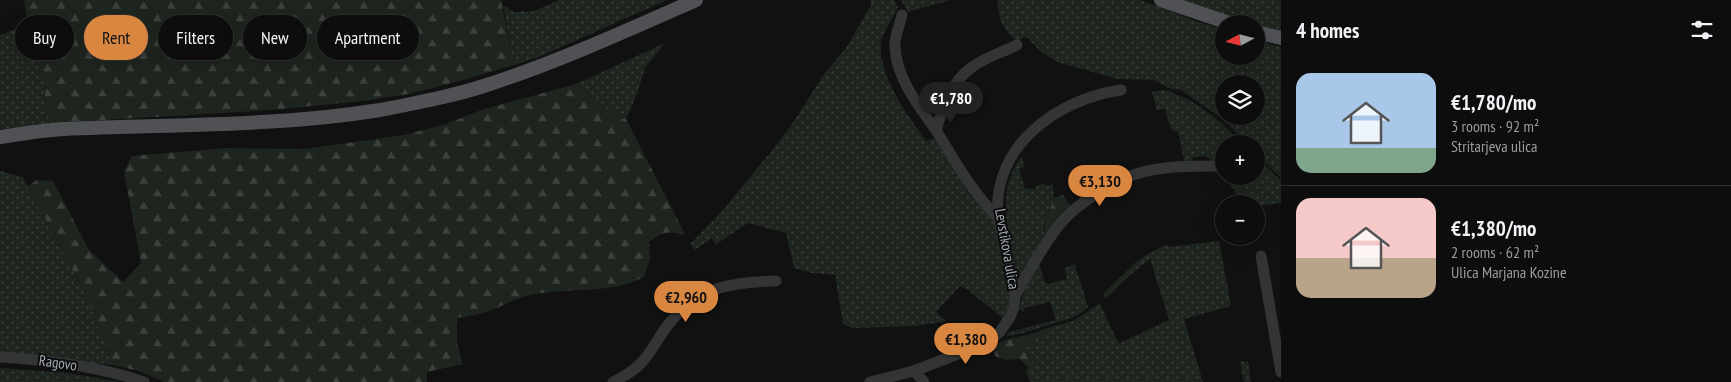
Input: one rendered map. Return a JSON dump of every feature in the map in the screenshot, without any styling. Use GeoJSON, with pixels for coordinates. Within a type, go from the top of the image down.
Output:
{"type":"FeatureCollection","features":[{"type":"Feature","properties":{"kind":"main road"},"geometry":{"type":"LineString","coordinates":[[0,137],[62,129],[196,125],[324,117],[379,110],[430,100],[488,85],[550,63],[696,0]]}},
{"type":"Feature","properties":{"kind":"main road"},"geometry":{"type":"LineString","coordinates":[[1161,0],[1215,18]]}},
{"type":"Feature","properties":{"kind":"main road"},"geometry":{"type":"LineString","coordinates":[[1265,34],[1281,38]]}},
{"type":"Feature","properties":{"kind":"street"},"geometry":{"type":"LineString","coordinates":[[902,15],[894,44],[899,68],[911,96],[936,130],[954,160],[989,209],[998,218]]}},
{"type":"Feature","properties":{"kind":"street"},"geometry":{"type":"LineString","coordinates":[[936,130],[944,103],[955,84],[972,67],[1017,45]]}},
{"type":"Feature","properties":{"kind":"street","name":"Levstikova ulica"},"geometry":{"type":"LineString","coordinates":[[1016,296],[998,218],[1001,181],[1010,158],[1024,138],[1043,122],[1099,94],[1121,90]]}},
{"type":"Feature","properties":{"kind":"street"},"geometry":{"type":"LineString","coordinates":[[870,382],[914,371],[986,343],[999,333],[1010,317],[1016,296],[1044,245],[1061,223],[1089,198],[1116,183],[1142,172],[1169,168],[1215,166]]}},
{"type":"Feature","properties":{"kind":"street"},"geometry":{"type":"LineString","coordinates":[[1261,256],[1278,326],[1281,372]]}},
{"type":"Feature","properties":{"kind":"street"},"geometry":{"type":"LineString","coordinates":[[613,382],[638,366],[680,311],[693,300],[710,290],[731,284],[751,281],[776,281]]}},
{"type":"Feature","properties":{"kind":"street","name":"Ragovo"},"geometry":{"type":"LineString","coordinates":[[0,357],[34,359],[90,368],[144,382]]}},
{"type":"Feature","properties":{"kind":"street"},"geometry":{"type":"LineString","coordinates":[[914,371],[924,382]]}},
{"type":"Feature","properties":{"kind":"green space"},"geometry":{"type":"Polygon","coordinates":[[[24,0],[501,0],[514,65],[409,94],[364,101],[271,110],[53,123],[46,106],[44,82],[35,60],[74,60],[74,15],[26,15],[24,0]]]}},
{"type":"Feature","properties":{"kind":"green space"},"geometry":{"type":"Polygon","coordinates":[[[559,0],[667,0],[541,56],[514,65],[503,5],[514,12],[534,11],[559,0]]]}},
{"type":"Feature","properties":{"kind":"green space"},"geometry":{"type":"Polygon","coordinates":[[[871,0],[894,0],[898,7],[881,41],[884,67],[895,94],[926,141],[934,138],[969,193],[993,221],[1005,264],[1010,301],[1004,319],[968,290],[960,286],[936,312],[946,321],[917,326],[852,328],[843,324],[835,275],[812,273],[794,268],[786,233],[748,223],[715,245],[712,238],[695,250],[690,244],[717,217],[774,148],[824,74],[846,48],[871,5],[871,0]]]}},
{"type":"Feature","properties":{"kind":"green space"},"geometry":{"type":"Polygon","coordinates":[[[901,0],[951,0],[908,12],[901,0]]]}},
{"type":"Feature","properties":{"kind":"green space"},"geometry":{"type":"Polygon","coordinates":[[[997,0],[1141,0],[1215,27],[1215,65],[1265,65],[1265,43],[1281,47],[1281,178],[1265,163],[1265,135],[1238,135],[1229,125],[1265,125],[1265,75],[1215,75],[1215,113],[1181,90],[1169,88],[1154,80],[1117,79],[1057,62],[1039,50],[1026,36],[1017,42],[1007,32],[1000,20],[997,0]]]}},
{"type":"Feature","properties":{"kind":"green space"},"geometry":{"type":"Polygon","coordinates":[[[1178,0],[1281,0],[1281,32],[1265,28],[1265,15],[1224,15],[1178,0]]]}},
{"type":"Feature","properties":{"kind":"green space"},"geometry":{"type":"Polygon","coordinates":[[[15,29],[15,60],[35,60],[44,82],[46,106],[53,123],[0,129],[0,35],[15,29]]]}},
{"type":"Feature","properties":{"kind":"green space"},"geometry":{"type":"Polygon","coordinates":[[[665,43],[645,68],[637,94],[626,119],[620,118],[576,84],[665,43]]]}},
{"type":"Feature","properties":{"kind":"green space"},"geometry":{"type":"Polygon","coordinates":[[[576,84],[620,118],[626,119],[685,234],[664,233],[649,242],[650,259],[644,277],[631,283],[603,288],[530,295],[487,312],[457,318],[457,343],[463,364],[427,372],[427,382],[164,382],[139,371],[113,365],[88,299],[28,186],[37,180],[53,181],[89,250],[123,282],[141,263],[124,171],[132,156],[226,148],[304,149],[404,135],[446,124],[484,109],[576,84]]]}},
{"type":"Feature","properties":{"kind":"green space"},"geometry":{"type":"Polygon","coordinates":[[[1164,90],[1187,99],[1215,118],[1215,125],[1223,125],[1233,135],[1215,135],[1215,163],[1206,156],[1193,157],[1191,164],[1185,165],[1178,132],[1171,130],[1165,109],[1157,110],[1152,92],[1164,90]]]}},
{"type":"Feature","properties":{"kind":"green space"},"geometry":{"type":"Polygon","coordinates":[[[1022,156],[1024,167],[1019,168],[1025,189],[1030,188],[1031,190],[1045,183],[1046,186],[1053,184],[1054,198],[1050,210],[1044,212],[1044,241],[1019,279],[1008,232],[1006,200],[1013,170],[1022,156]]]}},
{"type":"Feature","properties":{"kind":"green space"},"geometry":{"type":"Polygon","coordinates":[[[1265,166],[1281,181],[1281,203],[1265,205],[1265,195],[1245,195],[1241,185],[1265,185],[1265,166]]]}},
{"type":"Feature","properties":{"kind":"green space"},"geometry":{"type":"Polygon","coordinates":[[[0,171],[23,177],[88,299],[113,365],[0,355],[0,171]]]}},
{"type":"Feature","properties":{"kind":"green space"},"geometry":{"type":"Polygon","coordinates":[[[1230,185],[1241,185],[1245,195],[1236,195],[1234,189],[1230,185]]]}},
{"type":"Feature","properties":{"kind":"green space"},"geometry":{"type":"Polygon","coordinates":[[[1063,195],[1073,209],[1044,241],[1045,224],[1041,216],[1044,212],[1050,210],[1054,198],[1063,195]]]}},
{"type":"Feature","properties":{"kind":"green space"},"geometry":{"type":"Polygon","coordinates":[[[1215,241],[1215,245],[1220,245],[1231,306],[1184,319],[1203,382],[1030,382],[1026,370],[1033,364],[1025,348],[1045,337],[1045,329],[1075,320],[1100,303],[1115,337],[1120,343],[1169,320],[1150,259],[1105,299],[1103,294],[1135,263],[1167,244],[1168,247],[1215,241]]]}},
{"type":"Feature","properties":{"kind":"green space"},"geometry":{"type":"Polygon","coordinates":[[[1039,261],[1044,281],[1048,284],[1066,279],[1068,286],[1065,268],[1075,264],[1088,307],[1068,319],[1007,336],[1007,333],[1056,320],[1050,302],[1024,308],[1024,312],[1019,309],[1024,293],[1039,261]]]}},
{"type":"Feature","properties":{"kind":"green space"},"geometry":{"type":"Polygon","coordinates":[[[1045,329],[1045,337],[1025,348],[1033,364],[1029,368],[1019,359],[1006,360],[995,356],[992,346],[1005,340],[1045,329]]]}},
{"type":"Feature","properties":{"kind":"green space"},"geometry":{"type":"Polygon","coordinates":[[[1248,361],[1251,382],[1244,382],[1240,362],[1248,361]]]}},
{"type":"Feature","properties":{"kind":"green space"},"geometry":{"type":"Polygon","coordinates":[[[0,368],[68,373],[121,382],[0,382],[0,368]]]}}]}
